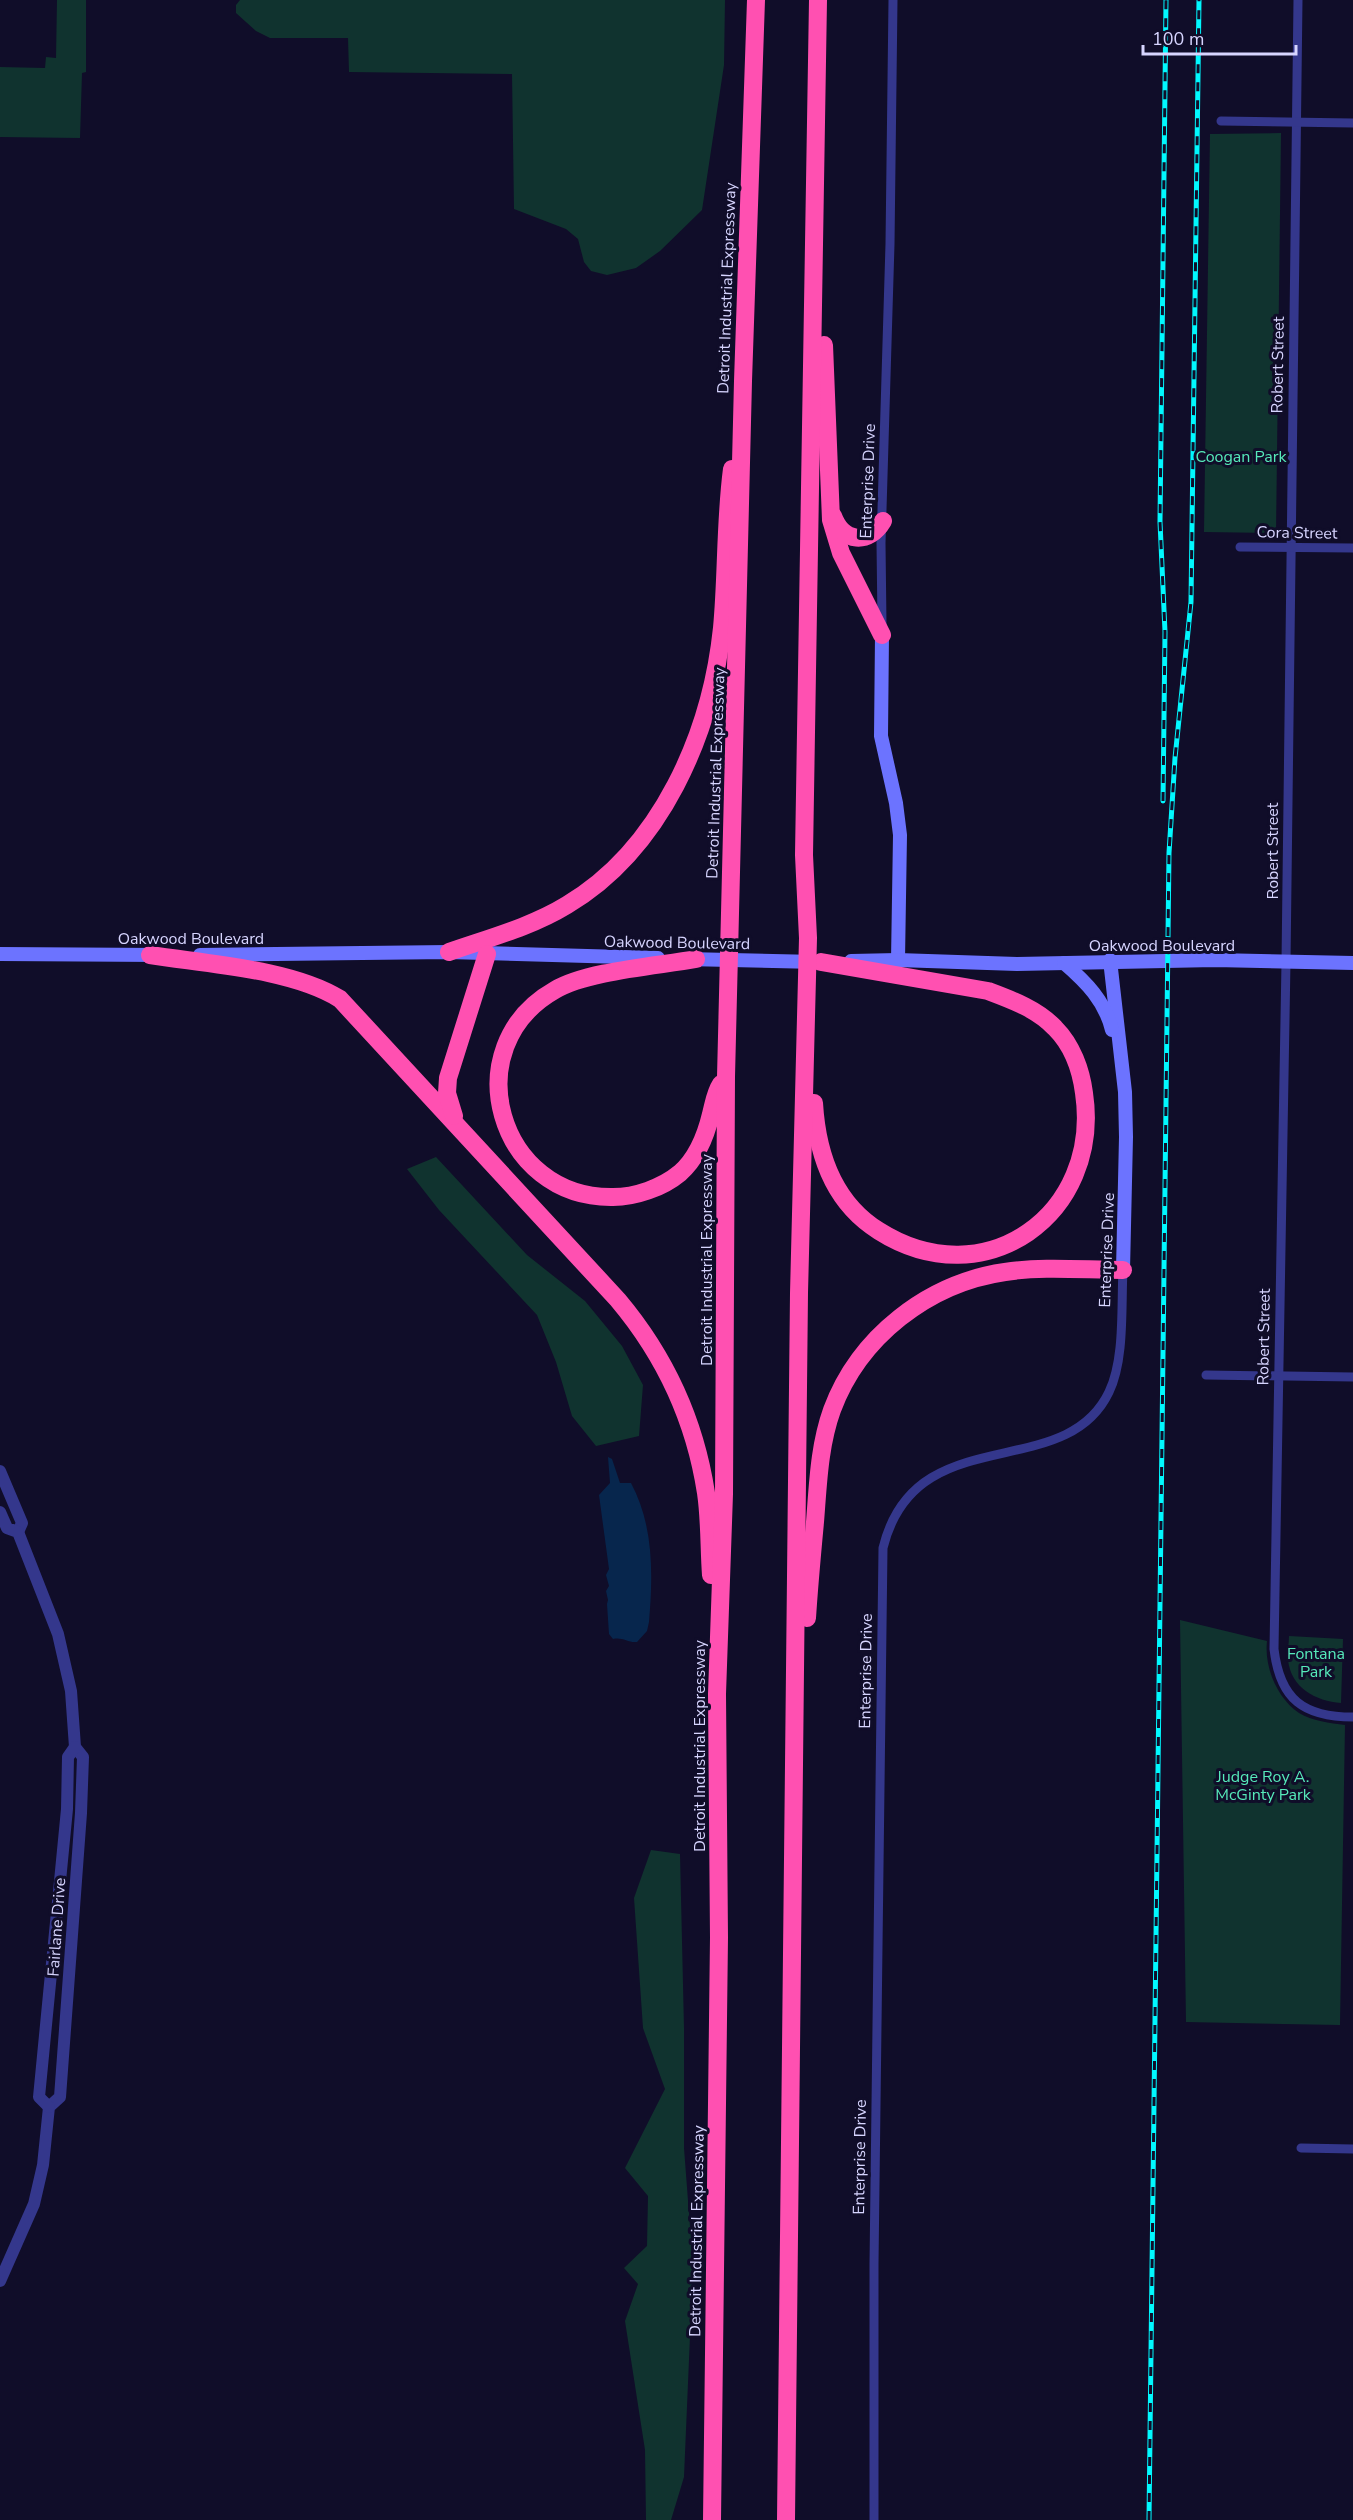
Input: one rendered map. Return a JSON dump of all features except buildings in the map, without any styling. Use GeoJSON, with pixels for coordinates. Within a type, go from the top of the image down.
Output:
{"type":"FeatureCollection","features":[{"type":"Feature","properties":{"kind":"highway","name":"Detroit Industrial Expressway"},"geometry":{"type":"LineString","coordinates":[[712,2520],[719,1937],[717,1694],[724,1494],[726,1077],[743,381],[756,0]]}},
{"type":"Feature","properties":{"kind":"highway"},"geometry":{"type":"LineString","coordinates":[[786,2520],[799,1293],[808,938],[804,855],[818,0]]}},
{"type":"Feature","properties":{"kind":"highway"},"geometry":{"type":"LineString","coordinates":[[818,49],[829,506],[833,530],[841,553],[882,635]]}},
{"type":"Feature","properties":{"kind":"highway"},"geometry":{"type":"LineString","coordinates":[[449,952],[537,921],[582,896],[630,854],[651,827],[668,798],[700,726],[722,630],[729,492],[743,381]]}},
{"type":"Feature","properties":{"kind":"highway"},"geometry":{"type":"LineString","coordinates":[[829,506],[839,528],[855,538],[870,536],[883,520]]}},
{"type":"Feature","properties":{"kind":"highway"},"geometry":{"type":"LineString","coordinates":[[457,1123],[447,1093],[448,1078],[487,954]]}},
{"type":"Feature","properties":{"kind":"highway"},"geometry":{"type":"LineString","coordinates":[[150,955],[285,977],[328,992],[350,1007],[625,1308],[644,1332],[674,1386],[694,1437],[707,1496],[717,1694]]}},
{"type":"Feature","properties":{"kind":"highway"},"geometry":{"type":"LineString","coordinates":[[696,959],[583,978],[555,989],[534,1004],[515,1027],[503,1054],[498,1083],[502,1116],[517,1149],[546,1179],[562,1188],[590,1196],[630,1196],[658,1186],[679,1174],[689,1163],[708,1128],[717,1090],[726,1077]]}},
{"type":"Feature","properties":{"kind":"highway"},"geometry":{"type":"LineString","coordinates":[[805,1030],[813,1076],[816,1131],[820,1150],[831,1178],[847,1204],[872,1226],[897,1242],[925,1251],[948,1254],[990,1252],[1020,1239],[1045,1221],[1067,1192],[1080,1165],[1087,1134],[1086,1103],[1082,1075],[1071,1049],[1056,1028],[1014,1000],[988,991],[822,962]]}},
{"type":"Feature","properties":{"kind":"highway"},"geometry":{"type":"LineString","coordinates":[[795,1760],[804,1702],[808,1608],[819,1463],[832,1410],[856,1365],[882,1333],[905,1313],[959,1284],[1004,1272],[1029,1269],[1123,1270]]}},
{"type":"Feature","properties":{"kind":"main road","name":"Enterprise Drive"},"geometry":{"type":"LineString","coordinates":[[882,635],[881,736],[896,802],[900,835],[898,960]]}},
{"type":"Feature","properties":{"kind":"main road","name":"Oakwood Boulevard"},"geometry":{"type":"LineString","coordinates":[[0,954],[449,952],[822,962],[898,960],[1064,963],[1110,960],[1353,963]]}},
{"type":"Feature","properties":{"kind":"main road","name":"Enterprise Drive"},"geometry":{"type":"LineString","coordinates":[[1110,960],[1125,1092],[1123,1270]]}},
{"type":"Feature","properties":{"kind":"main road"},"geometry":{"type":"LineString","coordinates":[[1064,963],[1087,984],[1100,1001],[1110,1020],[1121,1064]]}},
{"type":"Feature","properties":{"kind":"street","name":"Enterprise Drive"},"geometry":{"type":"LineString","coordinates":[[882,635],[893,0]]}},
{"type":"Feature","properties":{"kind":"street","name":"Robert Street"},"geometry":{"type":"LineString","coordinates":[[1298,0],[1286,962],[1274,1649],[1280,1679],[1292,1698],[1306,1709],[1319,1715],[1353,1718]]}},
{"type":"Feature","properties":{"kind":"street"},"geometry":{"type":"LineString","coordinates":[[1221,121],[1353,123]]}},
{"type":"Feature","properties":{"kind":"street","name":"Cora Street"},"geometry":{"type":"LineString","coordinates":[[1240,547],[1353,548]]}},
{"type":"Feature","properties":{"kind":"street","name":"Enterprise Drive"},"geometry":{"type":"LineString","coordinates":[[874,2520],[874,2264],[883,1548],[890,1526],[899,1509],[913,1491],[928,1478],[954,1465],[1061,1435],[1080,1427],[1096,1412],[1109,1392],[1116,1372],[1123,1270]]}},
{"type":"Feature","properties":{"kind":"street"},"geometry":{"type":"LineString","coordinates":[[1206,1375],[1353,1377]]}},
{"type":"Feature","properties":{"kind":"street","name":"Fairlane Drive"},"geometry":{"type":"LineString","coordinates":[[0,1471],[22,1523],[18,1532],[58,1634],[71,1691],[75,1747],[83,1757],[60,2097],[49,2107],[43,2165],[34,2204],[0,2282]]}},
{"type":"Feature","properties":{"kind":"street","name":"Fairlane Drive"},"geometry":{"type":"LineString","coordinates":[[0,1512],[7,1528],[18,1532]]}},
{"type":"Feature","properties":{"kind":"street","name":"Fairlane Drive"},"geometry":{"type":"LineString","coordinates":[[49,2107],[39,2097],[67,1809],[68,1757],[75,1747]]}},
{"type":"Feature","properties":{"kind":"street"},"geometry":{"type":"LineString","coordinates":[[1301,2148],[1353,2149]]}},
{"type":"Feature","properties":{"kind":"green space"},"geometry":{"type":"Polygon","coordinates":[[[57,0],[86,0],[86,72],[82,73],[80,138],[0,137],[0,67],[45,68],[46,57],[56,58],[57,0]]]}},
{"type":"Feature","properties":{"kind":"green space"},"geometry":{"type":"Polygon","coordinates":[[[240,0],[725,0],[724,65],[702,210],[660,251],[636,268],[607,275],[591,271],[584,262],[578,239],[566,229],[514,209],[512,74],[349,72],[348,38],[270,38],[256,31],[236,13],[236,5],[240,0]]]}},
{"type":"Feature","properties":{"kind":"green space","name":"Coogan Park"},"geometry":{"type":"Polygon","coordinates":[[[1281,133],[1276,533],[1204,532],[1210,134],[1281,133]]]}},
{"type":"Feature","properties":{"kind":"green space"},"geometry":{"type":"Polygon","coordinates":[[[436,1157],[527,1255],[585,1301],[622,1346],[643,1385],[639,1436],[596,1446],[572,1416],[556,1362],[537,1315],[439,1210],[407,1169],[436,1157]]]}},
{"type":"Feature","properties":{"kind":"green space","name":"Judge Roy A. McGinty Park"},"geometry":{"type":"Polygon","coordinates":[[[1180,1620],[1267,1641],[1270,1671],[1278,1690],[1291,1707],[1310,1718],[1345,1725],[1340,2025],[1186,2022],[1180,1620]]]}},
{"type":"Feature","properties":{"kind":"green space","name":"Fontana Park"},"geometry":{"type":"Polygon","coordinates":[[[1289,1636],[1343,1639],[1341,1703],[1314,1696],[1299,1685],[1290,1670],[1289,1636]]]}},
{"type":"Feature","properties":{"kind":"green space"},"geometry":{"type":"Polygon","coordinates":[[[651,1850],[680,1854],[684,2148],[693,2266],[684,2477],[671,2520],[646,2520],[645,2450],[625,2321],[638,2284],[624,2268],[647,2246],[648,2196],[625,2168],[665,2089],[643,2028],[634,1898],[651,1850]]]}},
{"type":"Feature","properties":{"kind":"water"},"geometry":{"type":"Polygon","coordinates":[[[608,1457],[612,1459],[620,1483],[631,1483],[639,1499],[648,1533],[651,1569],[649,1622],[647,1631],[637,1642],[613,1639],[609,1634],[606,1591],[609,1586],[606,1575],[609,1569],[599,1495],[610,1483],[608,1457]]]}},
{"type":"Feature","properties":{"kind":"railway"},"geometry":{"type":"LineString","coordinates":[[1163,801],[1165,632],[1160,522],[1166,0]]}},
{"type":"Feature","properties":{"kind":"railway"},"geometry":{"type":"LineString","coordinates":[[1149,2520],[1169,853],[1175,758],[1191,602],[1199,0]]}}]}
